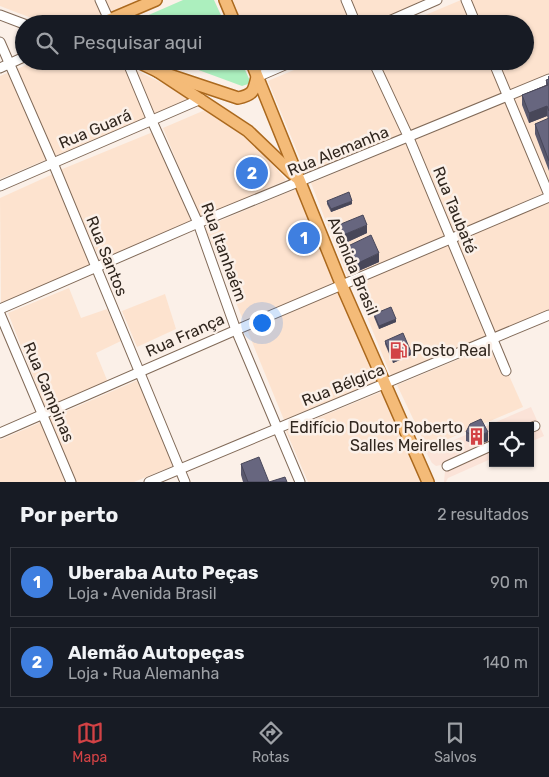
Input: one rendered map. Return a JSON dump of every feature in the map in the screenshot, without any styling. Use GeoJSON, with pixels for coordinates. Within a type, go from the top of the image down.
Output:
{"type":"FeatureCollection","features":[{"type":"Feature","properties":{"kind":"main road"},"geometry":{"type":"LineString","coordinates":[[122,15],[156,0]]}},
{"type":"Feature","properties":{"kind":"main road"},"geometry":{"type":"LineString","coordinates":[[225,1],[231,15]]}},
{"type":"Feature","properties":{"kind":"main road","name":"Avenida Brasil"},"geometry":{"type":"LineString","coordinates":[[254,70],[342,286],[428,482]]}},
{"type":"Feature","properties":{"kind":"main road"},"geometry":{"type":"LineString","coordinates":[[157,71],[238,98],[248,96],[254,90],[257,77]]}},
{"type":"Feature","properties":{"kind":"main road"},"geometry":{"type":"LineString","coordinates":[[157,71],[248,131],[301,182]]}},
{"type":"Feature","properties":{"kind":"street"},"geometry":{"type":"LineString","coordinates":[[100,0],[104,15]]}},
{"type":"Feature","properties":{"kind":"street"},"geometry":{"type":"LineString","coordinates":[[346,0],[352,15]]}},
{"type":"Feature","properties":{"kind":"street"},"geometry":{"type":"LineString","coordinates":[[403,15],[437,0]]}},
{"type":"Feature","properties":{"kind":"street"},"geometry":{"type":"LineString","coordinates":[[466,0],[472,15]]}},
{"type":"Feature","properties":{"kind":"street"},"geometry":{"type":"LineString","coordinates":[[0,15],[15,21]]}},
{"type":"Feature","properties":{"kind":"street","name":"Rua Santos"},"geometry":{"type":"LineString","coordinates":[[0,42],[53,163],[185,482]]}},
{"type":"Feature","properties":{"kind":"street"},"geometry":{"type":"LineString","coordinates":[[0,68],[15,61]]}},
{"type":"Feature","properties":{"kind":"street","name":"Rua Itanhaém"},"geometry":{"type":"LineString","coordinates":[[130,70],[198,223],[236,330],[300,482]]}},
{"type":"Feature","properties":{"kind":"street"},"geometry":{"type":"LineString","coordinates":[[257,77],[273,70]]}},
{"type":"Feature","properties":{"kind":"street","name":"Rua Taubaté"},"geometry":{"type":"LineString","coordinates":[[377,70],[409,138],[506,371]]}},
{"type":"Feature","properties":{"kind":"street"},"geometry":{"type":"LineString","coordinates":[[497,70],[549,196]]}},
{"type":"Feature","properties":{"kind":"street","name":"Rua Alemanha"},"geometry":{"type":"LineString","coordinates":[[0,309],[198,223],[549,79]]}},
{"type":"Feature","properties":{"kind":"street","name":"Rua Guará"},"geometry":{"type":"LineString","coordinates":[[0,186],[152,122],[201,99]]}},
{"type":"Feature","properties":{"kind":"street","name":"Rua França"},"geometry":{"type":"LineString","coordinates":[[0,433],[549,196]]}},
{"type":"Feature","properties":{"kind":"street","name":"Rua Campinas"},"geometry":{"type":"LineString","coordinates":[[0,314],[71,482]]}},
{"type":"Feature","properties":{"kind":"street","name":"Rua Bélgica"},"geometry":{"type":"LineString","coordinates":[[149,482],[549,315]]}},
{"type":"Feature","properties":{"kind":"street"},"geometry":{"type":"LineString","coordinates":[[447,466],[489,447]]}},
{"type":"Feature","properties":{"kind":"shaded area"},"geometry":{"type":"Polygon","coordinates":[[[0,0],[141,0],[110,15],[24,15],[0,6],[0,0]]]}},
{"type":"Feature","properties":{"kind":"shaded area"},"geometry":{"type":"Polygon","coordinates":[[[233,0],[430,0],[394,15],[239,15],[233,0]]]}},
{"type":"Feature","properties":{"kind":"shaded area"},"geometry":{"type":"Polygon","coordinates":[[[461,0],[549,0],[549,74],[307,175],[268,81],[294,70],[534,70],[534,15],[425,15],[461,0]]]}},
{"type":"Feature","properties":{"kind":"shaded area"},"geometry":{"type":"Polygon","coordinates":[[[15,70],[135,70],[193,98],[0,179],[0,76],[15,70]]]}},
{"type":"Feature","properties":{"kind":"shaded area"},"geometry":{"type":"Polygon","coordinates":[[[549,84],[549,191],[348,278],[311,183],[549,84]]]}},
{"type":"Feature","properties":{"kind":"shaded area"},"geometry":{"type":"Polygon","coordinates":[[[205,110],[257,146],[286,180],[200,219],[163,128],[205,110]]]}},
{"type":"Feature","properties":{"kind":"shaded area"},"geometry":{"type":"Polygon","coordinates":[[[153,132],[191,221],[100,260],[60,170],[153,132]]]}},
{"type":"Feature","properties":{"kind":"shaded area"},"geometry":{"type":"Polygon","coordinates":[[[53,174],[91,265],[1,303],[0,198],[53,174]]]}},
{"type":"Feature","properties":{"kind":"shaded area"},"geometry":{"type":"Polygon","coordinates":[[[296,189],[378,381],[284,420],[205,227],[296,189]]]}},
{"type":"Feature","properties":{"kind":"shaded area"},"geometry":{"type":"Polygon","coordinates":[[[549,201],[549,310],[391,376],[354,285],[549,201]]]}},
{"type":"Feature","properties":{"kind":"shaded area"},"geometry":{"type":"Polygon","coordinates":[[[69,288],[81,318],[107,309],[121,341],[96,353],[109,385],[47,412],[8,313],[69,288]]]}},
{"type":"Feature","properties":{"kind":"shaded area"},"geometry":{"type":"Polygon","coordinates":[[[165,294],[176,329],[137,347],[122,311],[165,294]]]}},
{"type":"Feature","properties":{"kind":"shaded area"},"geometry":{"type":"Polygon","coordinates":[[[495,344],[523,407],[427,448],[397,385],[495,344]]]}},
{"type":"Feature","properties":{"kind":"shaded area"},"geometry":{"type":"Polygon","coordinates":[[[138,380],[173,466],[134,482],[0,482],[0,440],[138,380]]]}},
{"type":"Feature","properties":{"kind":"shaded area"},"geometry":{"type":"Polygon","coordinates":[[[381,392],[423,482],[308,482],[286,431],[381,392]]]}},
{"type":"Feature","properties":{"kind":"shaded area"},"geometry":{"type":"Polygon","coordinates":[[[531,407],[544,436],[534,440],[534,422],[496,422],[531,407]]]}},
{"type":"Feature","properties":{"kind":"shaded area"},"geometry":{"type":"Polygon","coordinates":[[[489,425],[489,460],[448,478],[446,482],[444,482],[445,471],[441,465],[436,466],[432,463],[426,452],[489,425]]]}},
{"type":"Feature","properties":{"kind":"green space"},"geometry":{"type":"Polygon","coordinates":[[[183,0],[214,0],[221,15],[149,15],[183,0]]]}},
{"type":"Feature","properties":{"kind":"green space"},"geometry":{"type":"Polygon","coordinates":[[[198,70],[245,70],[251,83],[242,86],[198,70]]]}},
{"type":"Feature","properties":{"kind":"building"},"geometry":{"type":"Polygon","coordinates":[[[549,79],[549,111],[547,106],[529,113],[522,95],[548,85],[546,80],[549,79]]]}},
{"type":"Feature","properties":{"kind":"building"},"geometry":{"type":"Polygon","coordinates":[[[549,118],[549,161],[535,124],[549,118]]]}},
{"type":"Feature","properties":{"kind":"building"},"geometry":{"type":"Polygon","coordinates":[[[349,192],[352,201],[331,209],[327,201],[349,192]]]}},
{"type":"Feature","properties":{"kind":"building"},"geometry":{"type":"Polygon","coordinates":[[[363,215],[367,225],[341,236],[336,226],[363,215]]]}},
{"type":"Feature","properties":{"kind":"building"},"geometry":{"type":"Polygon","coordinates":[[[307,226],[311,234],[300,239],[296,231],[307,226]]]}},
{"type":"Feature","properties":{"kind":"building"},"geometry":{"type":"Polygon","coordinates":[[[371,235],[379,253],[354,265],[346,247],[371,235]]]}},
{"type":"Feature","properties":{"kind":"building"},"geometry":{"type":"Polygon","coordinates":[[[391,307],[396,319],[379,326],[374,314],[391,307]]]}},
{"type":"Feature","properties":{"kind":"building","name":"Posto Real"},"geometry":{"type":"Polygon","coordinates":[[[403,333],[411,352],[393,360],[385,341],[403,333]]]}},
{"type":"Feature","properties":{"kind":"building"},"geometry":{"type":"Polygon","coordinates":[[[481,419],[488,432],[477,437],[466,432],[470,424],[481,419]]]}},
{"type":"Feature","properties":{"kind":"building"},"geometry":{"type":"Polygon","coordinates":[[[259,457],[269,482],[248,482],[241,464],[259,457]]]}},
{"type":"Feature","properties":{"kind":"building"},"geometry":{"type":"Polygon","coordinates":[[[285,477],[287,482],[269,482],[285,477]]]}},
{"type":"Feature","properties":{"kind":"place","name":"Alemão Autopeças"},"geometry":{"type":"Point","coordinates":[252,173]}},
{"type":"Feature","properties":{"kind":"place","name":"Uberaba Auto Peças"},"geometry":{"type":"Point","coordinates":[304,238]}},
{"type":"Feature","properties":{"kind":"place","name":"Posto Real"},"geometry":{"type":"Point","coordinates":[398,350]}},
{"type":"Feature","properties":{"kind":"place","name":"Edifício Doutor Roberto Salles Meirelles"},"geometry":{"type":"Point","coordinates":[477,436]}}]}
